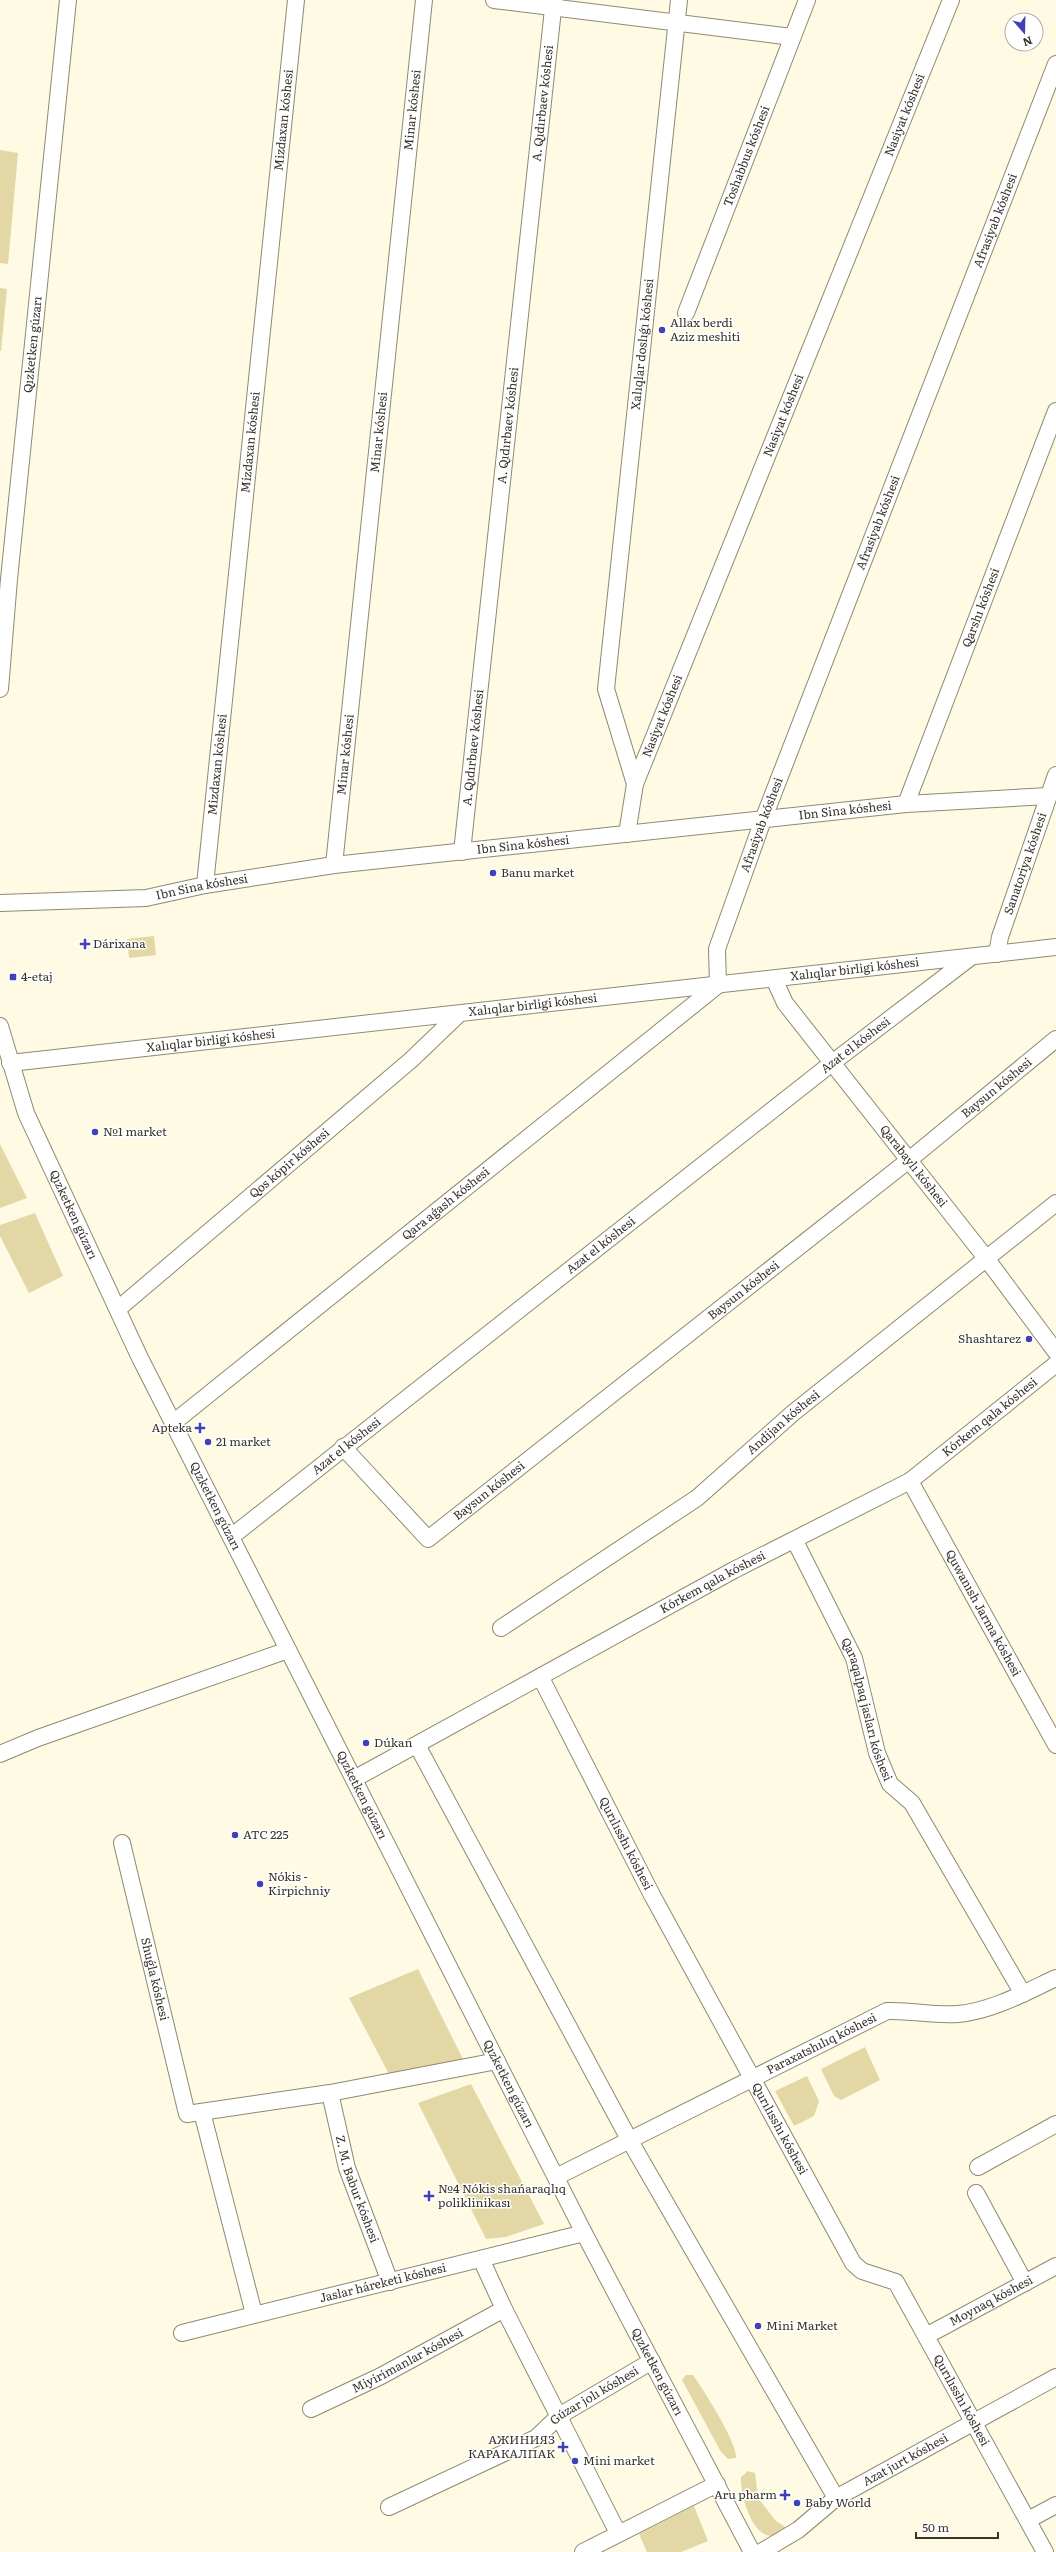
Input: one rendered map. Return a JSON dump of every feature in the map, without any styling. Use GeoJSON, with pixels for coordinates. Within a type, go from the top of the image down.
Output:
{"type":"FeatureCollection","features":[{"type":"Feature","properties":{"kind":"street","name":"Qızketken gúzarı"},"geometry":{"type":"LineString","coordinates":[[0,689],[9,579],[68,0]]}},
{"type":"Feature","properties":{"kind":"street","name":"Mizdaxan kóshesi"},"geometry":{"type":"LineString","coordinates":[[205,885],[296,0]]}},
{"type":"Feature","properties":{"kind":"street","name":"Minar kóshesi"},"geometry":{"type":"LineString","coordinates":[[334,865],[424,0]]}},
{"type":"Feature","properties":{"kind":"street"},"geometry":{"type":"LineString","coordinates":[[494,0],[553,4],[676,23],[792,37]]}},
{"type":"Feature","properties":{"kind":"street","name":"Xalıqlar doslıǵı kóshesi"},"geometry":{"type":"LineString","coordinates":[[635,784],[606,689],[679,0]]}},
{"type":"Feature","properties":{"kind":"street","name":"Toshabbus kóshesi"},"geometry":{"type":"LineString","coordinates":[[686,313],[807,0]]}},
{"type":"Feature","properties":{"kind":"street","name":"Nasiyat kóshesi"},"geometry":{"type":"LineString","coordinates":[[627,834],[635,784],[951,0]]}},
{"type":"Feature","properties":{"kind":"street","name":"A. Qıdırbaev kóshesi"},"geometry":{"type":"LineString","coordinates":[[462,852],[553,4]]}},
{"type":"Feature","properties":{"kind":"street","name":"Afrasiyab kóshesi"},"geometry":{"type":"LineString","coordinates":[[718,985],[717,949],[763,820],[1056,64]]}},
{"type":"Feature","properties":{"kind":"street","name":"Qarshı kóshesi"},"geometry":{"type":"LineString","coordinates":[[906,804],[1056,411]]}},
{"type":"Feature","properties":{"kind":"street","name":"Sanatoriya kóshesi"},"geometry":{"type":"LineString","coordinates":[[997,954],[1000,937],[1056,775]]}},
{"type":"Feature","properties":{"kind":"street","name":"Ibn Sina kóshesi"},"geometry":{"type":"LineString","coordinates":[[0,903],[146,898],[205,885],[334,865],[906,804],[1048,796]]}},
{"type":"Feature","properties":{"kind":"street","name":"Xalıqlar birligi kóshesi"},"geometry":{"type":"LineString","coordinates":[[10,1063],[1056,947]]}},
{"type":"Feature","properties":{"kind":"street","name":"Azat el kóshesi"},"geometry":{"type":"LineString","coordinates":[[231,1537],[343,1447],[832,1063],[972,957]]}},
{"type":"Feature","properties":{"kind":"street","name":"Qarabaylı kóshesi"},"geometry":{"type":"LineString","coordinates":[[774,979],[784,1003],[986,1258],[1056,1352]]}},
{"type":"Feature","properties":{"kind":"street","name":"Qara aǵash kóshesi"},"geometry":{"type":"LineString","coordinates":[[173,1423],[718,985]]}},
{"type":"Feature","properties":{"kind":"street","name":"Qos kópir kóshesi"},"geometry":{"type":"LineString","coordinates":[[118,1309],[411,1060],[459,1014]]}},
{"type":"Feature","properties":{"kind":"street","name":"Qızketken gúzarı"},"geometry":{"type":"LineString","coordinates":[[0,1026],[26,1112],[173,1423],[584,2233],[752,2552]]}},
{"type":"Feature","properties":{"kind":"street","name":"Baysun kóshesi"},"geometry":{"type":"LineString","coordinates":[[343,1447],[428,1539],[909,1160],[1056,1039]]}},
{"type":"Feature","properties":{"kind":"street","name":"Andijan kóshesi"},"geometry":{"type":"LineString","coordinates":[[501,1628],[697,1498],[793,1413],[1056,1203]]}},
{"type":"Feature","properties":{"kind":"street","name":"Kórkem qala kóshesi"},"geometry":{"type":"LineString","coordinates":[[354,1779],[541,1678],[734,1570],[795,1541],[910,1481],[1056,1364]]}},
{"type":"Feature","properties":{"kind":"street","name":"Quwanısh Jarma kóshesi"},"geometry":{"type":"LineString","coordinates":[[910,1481],[1056,1745]]}},
{"type":"Feature","properties":{"kind":"street","name":"Qaraqalpaq jasları kóshesi"},"geometry":{"type":"LineString","coordinates":[[795,1541],[854,1658],[876,1753],[890,1784],[912,1803],[1023,1994]]}},
{"type":"Feature","properties":{"kind":"street"},"geometry":{"type":"LineString","coordinates":[[0,1754],[38,1738],[288,1650]]}},
{"type":"Feature","properties":{"kind":"street","name":"Qurılısshı kóshesi"},"geometry":{"type":"LineString","coordinates":[[541,1678],[652,1895],[853,2264],[862,2271],[896,2282],[1045,2552]]}},
{"type":"Feature","properties":{"kind":"street"},"geometry":{"type":"LineString","coordinates":[[417,1745],[630,2141],[836,2498]]}},
{"type":"Feature","properties":{"kind":"street","name":"Shuǵla kóshesi"},"geometry":{"type":"LineString","coordinates":[[122,1843],[194,2113],[254,2314]]}},
{"type":"Feature","properties":{"kind":"street","name":"Paraxatshılıq kóshesi"},"geometry":{"type":"LineString","coordinates":[[556,2176],[630,2141],[887,2011],[909,2010],[958,2014],[980,2010],[1023,1994],[1056,1978]]}},
{"type":"Feature","properties":{"kind":"street"},"geometry":{"type":"LineString","coordinates":[[194,2113],[330,2094],[497,2062]]}},
{"type":"Feature","properties":{"kind":"street","name":"Z. M. Babur kóshesi"},"geometry":{"type":"LineString","coordinates":[[330,2094],[347,2168],[390,2282]]}},
{"type":"Feature","properties":{"kind":"street"},"geometry":{"type":"LineString","coordinates":[[978,2167],[1056,2124]]}},
{"type":"Feature","properties":{"kind":"street"},"geometry":{"type":"LineString","coordinates":[[976,2193],[1025,2283]]}},
{"type":"Feature","properties":{"kind":"street","name":"Jaslar háreketi kóshesi"},"geometry":{"type":"LineString","coordinates":[[182,2333],[584,2233]]}},
{"type":"Feature","properties":{"kind":"street"},"geometry":{"type":"LineString","coordinates":[[481,2259],[504,2309],[618,2533]]}},
{"type":"Feature","properties":{"kind":"street","name":"Moynaq kóshesi"},"geometry":{"type":"LineString","coordinates":[[926,2336],[1056,2266]]}},
{"type":"Feature","properties":{"kind":"street","name":"Miyirimanlar kóshesi"},"geometry":{"type":"LineString","coordinates":[[311,2409],[381,2376],[504,2309]]}},
{"type":"Feature","properties":{"kind":"street","name":"Gúzar jolı kóshesi"},"geometry":{"type":"LineString","coordinates":[[389,2508],[536,2438],[559,2416],[652,2361]]}},
{"type":"Feature","properties":{"kind":"street","name":"Azat jurt kóshesi"},"geometry":{"type":"LineString","coordinates":[[761,2552],[798,2530],[836,2498],[973,2421],[1056,2377]]}},
{"type":"Feature","properties":{"kind":"street"},"geometry":{"type":"LineString","coordinates":[[583,2552],[717,2484]]}},
{"type":"Feature","properties":{"kind":"street"},"geometry":{"type":"LineString","coordinates":[[1028,2520],[1056,2505]]}},
{"type":"Feature","properties":{"kind":"shaded area"},"geometry":{"type":"Polygon","coordinates":[[[0,150],[18,153],[8,264],[0,263],[0,150]]]}},
{"type":"Feature","properties":{"kind":"shaded area"},"geometry":{"type":"Polygon","coordinates":[[[0,288],[7,289],[1,351],[0,351],[0,288]]]}},
{"type":"Feature","properties":{"kind":"shaded area"},"geometry":{"type":"Polygon","coordinates":[[[154,936],[156,955],[129,958],[127,939],[154,936]]]}},
{"type":"Feature","properties":{"kind":"shaded area"},"geometry":{"type":"Polygon","coordinates":[[[0,1144],[27,1198],[0,1208],[0,1144]]]}},
{"type":"Feature","properties":{"kind":"shaded area"},"geometry":{"type":"Polygon","coordinates":[[[35,1213],[63,1276],[29,1293],[0,1236],[0,1225],[35,1213]]]}},
{"type":"Feature","properties":{"kind":"shaded area"},"geometry":{"type":"Polygon","coordinates":[[[418,1969],[463,2059],[390,2076],[349,1998],[418,1969]]]}},
{"type":"Feature","properties":{"kind":"shaded area"},"geometry":{"type":"Polygon","coordinates":[[[865,2047],[880,2080],[841,2100],[834,2096],[821,2069],[865,2047]]]}},
{"type":"Feature","properties":{"kind":"shaded area"},"geometry":{"type":"Polygon","coordinates":[[[807,2076],[819,2101],[814,2116],[794,2126],[775,2091],[807,2076]]]}},
{"type":"Feature","properties":{"kind":"shaded area"},"geometry":{"type":"Polygon","coordinates":[[[471,2084],[544,2224],[506,2237],[486,2239],[418,2103],[471,2084]]]}},
{"type":"Feature","properties":{"kind":"shaded area"},"geometry":{"type":"Polygon","coordinates":[[[686,2375],[693,2375],[712,2404],[732,2441],[736,2458],[728,2459],[721,2452],[682,2380],[686,2375]]]}},
{"type":"Feature","properties":{"kind":"shaded area"},"geometry":{"type":"Polygon","coordinates":[[[748,2471],[755,2473],[758,2498],[776,2521],[788,2529],[773,2536],[765,2534],[753,2522],[748,2513],[741,2484],[741,2477],[748,2471]]]}},
{"type":"Feature","properties":{"kind":"shaded area"},"geometry":{"type":"Polygon","coordinates":[[[694,2506],[708,2541],[681,2552],[647,2552],[639,2534],[694,2506]]]}},
{"type":"Feature","properties":{"kind":"place","name":"Allax berdi Aziz meshiti"},"geometry":{"type":"Point","coordinates":[662,330]}},
{"type":"Feature","properties":{"kind":"place","name":"Banu market"},"geometry":{"type":"Point","coordinates":[493,873]}},
{"type":"Feature","properties":{"kind":"place","name":"Dárixana"},"geometry":{"type":"Point","coordinates":[85,944]}},
{"type":"Feature","properties":{"kind":"place","name":"4-etaj"},"geometry":{"type":"Point","coordinates":[13,977]}},
{"type":"Feature","properties":{"kind":"place","name":"№1 market"},"geometry":{"type":"Point","coordinates":[95,1132]}},
{"type":"Feature","properties":{"kind":"place","name":"Shashtarez"},"geometry":{"type":"Point","coordinates":[1029,1339]}},
{"type":"Feature","properties":{"kind":"place","name":"Apteka"},"geometry":{"type":"Point","coordinates":[200,1428]}},
{"type":"Feature","properties":{"kind":"place","name":"21 market"},"geometry":{"type":"Point","coordinates":[208,1442]}},
{"type":"Feature","properties":{"kind":"place","name":"Dúkan"},"geometry":{"type":"Point","coordinates":[366,1743]}},
{"type":"Feature","properties":{"kind":"place","name":"АТС 225"},"geometry":{"type":"Point","coordinates":[235,1835]}},
{"type":"Feature","properties":{"kind":"place","name":"Nókis - Kirpichniy"},"geometry":{"type":"Point","coordinates":[260,1884]}},
{"type":"Feature","properties":{"kind":"place","name":"№4 Nókis shańaraqlıq poliklinikası"},"geometry":{"type":"Point","coordinates":[429,2196]}},
{"type":"Feature","properties":{"kind":"place","name":"Mini Market"},"geometry":{"type":"Point","coordinates":[758,2326]}},
{"type":"Feature","properties":{"kind":"place","name":"АЖИНИЯЗ КАРАКАЛПАК"},"geometry":{"type":"Point","coordinates":[563,2447]}},
{"type":"Feature","properties":{"kind":"place","name":"Mini market"},"geometry":{"type":"Point","coordinates":[575,2461]}},
{"type":"Feature","properties":{"kind":"place","name":"Aru pharm"},"geometry":{"type":"Point","coordinates":[785,2495]}},
{"type":"Feature","properties":{"kind":"place","name":"Baby World"},"geometry":{"type":"Point","coordinates":[797,2503]}}]}
